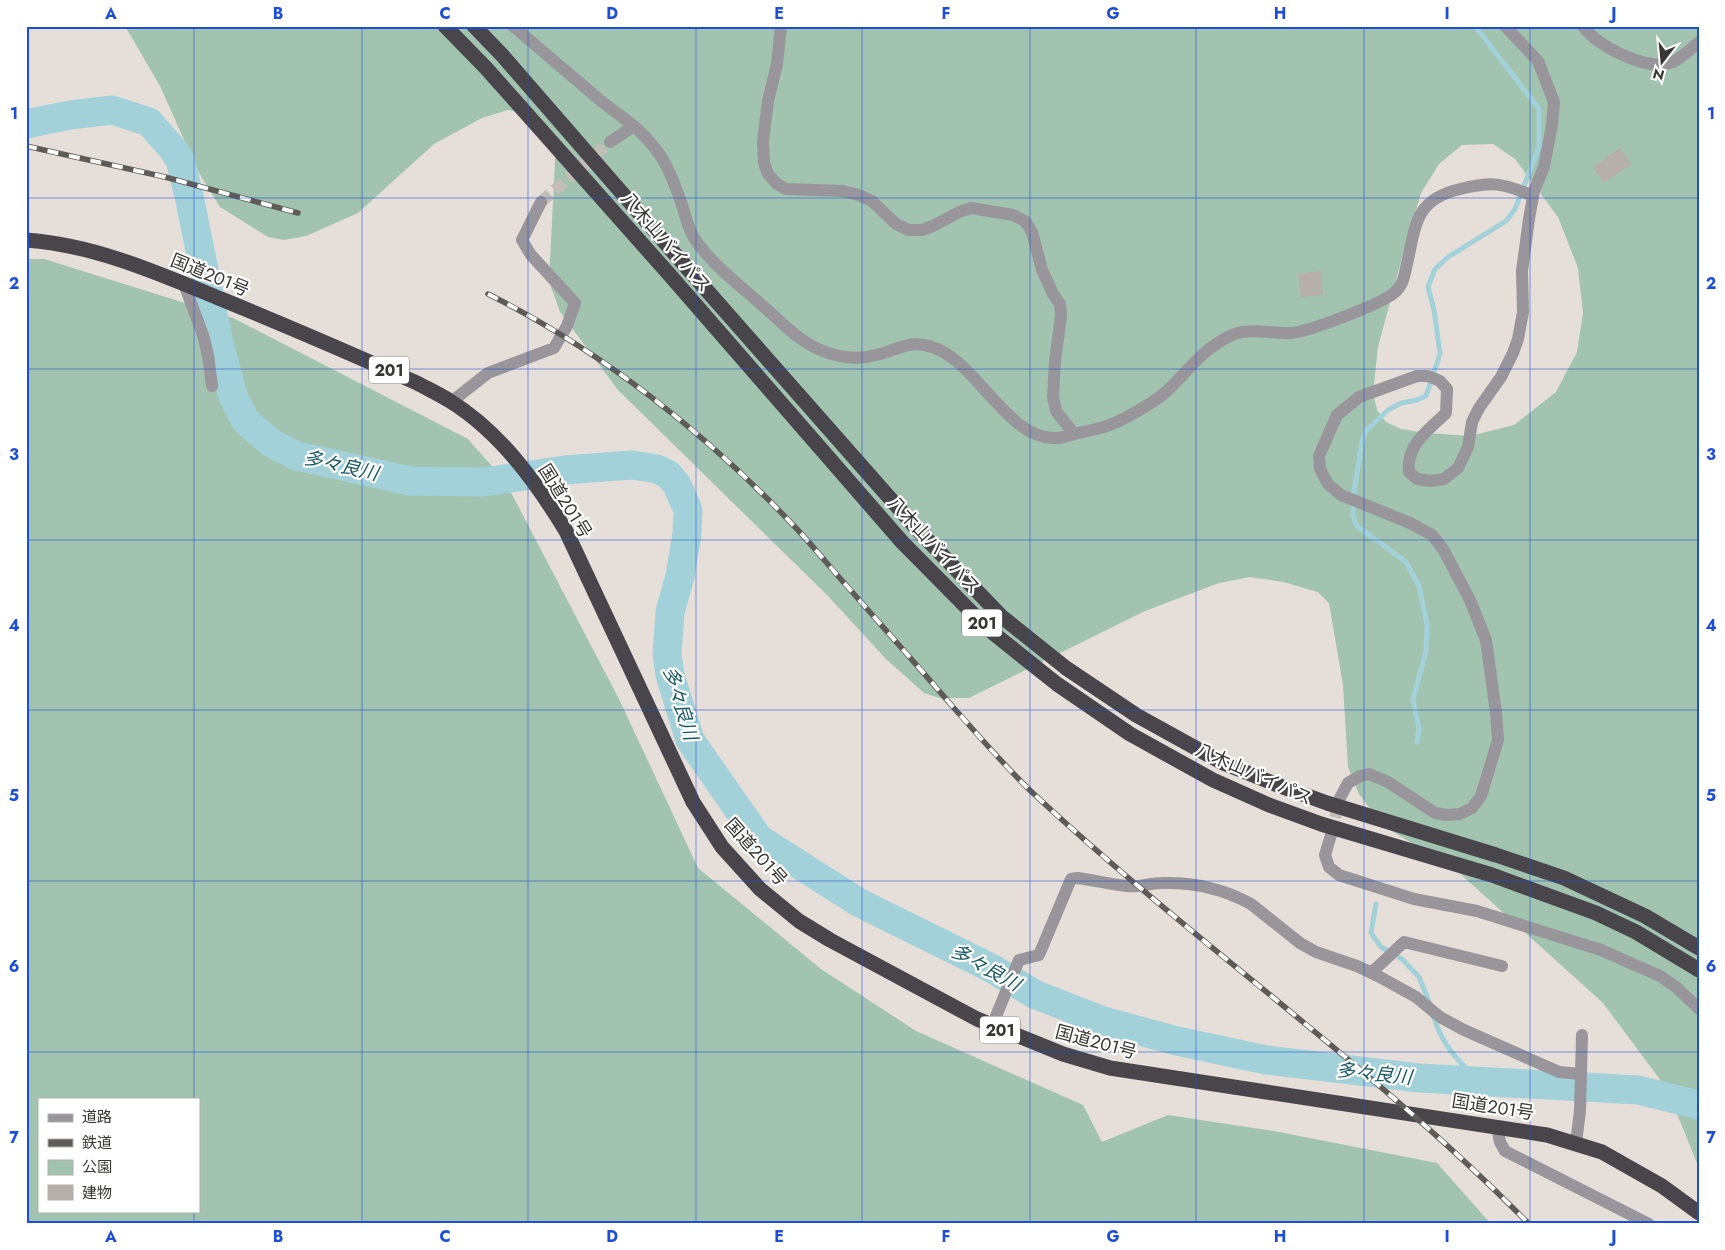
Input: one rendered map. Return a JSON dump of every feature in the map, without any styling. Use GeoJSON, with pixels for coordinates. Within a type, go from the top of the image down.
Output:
{"type":"FeatureCollection","features":[{"type":"Feature","properties":{"kind":"highway","name":"八木山バイパス"},"geometry":{"type":"LineString","coordinates":[[444,26],[486,68],[668,272],[902,542],[988,630],[1057,684],[1130,734],[1220,784],[1269,805],[1322,824],[1492,876],[1596,913],[1636,932],[1699,970]]}},
{"type":"Feature","properties":{"kind":"highway","name":"八木山バイパス"},"geometry":{"type":"LineString","coordinates":[[474,26],[502,55],[917,528],[1001,616],[1066,668],[1136,715],[1221,762],[1327,803],[1564,878],[1645,916],[1699,948]]}},
{"type":"Feature","properties":{"kind":"highway","name":"国道201号"},"geometry":{"type":"LineString","coordinates":[[26,240],[67,245],[118,258],[240,307],[417,383],[451,402],[488,430],[519,463],[544,495],[566,532],[693,802],[722,847],[760,889],[799,920],[830,940],[992,1026],[1063,1054],[1110,1068],[1547,1135],[1602,1152],[1662,1186],[1699,1213]]}},
{"type":"Feature","properties":{"kind":"street"},"geometry":{"type":"LineString","coordinates":[[513,26],[601,102],[651,141],[670,170],[692,235],[706,254],[804,341],[832,354],[860,359],[903,346],[921,343],[941,349],[957,361],[1016,422],[1033,434],[1054,439],[1110,425],[1165,393],[1205,352],[1227,337],[1242,331],[1292,333],[1308,329],[1377,303],[1395,293],[1403,283],[1418,215],[1426,205],[1440,195],[1460,189],[1496,183],[1533,196]]}},
{"type":"Feature","properties":{"kind":"street"},"geometry":{"type":"LineString","coordinates":[[781,26],[777,64],[768,101],[763,141],[764,163],[768,174],[776,184],[786,189],[842,192],[859,195],[872,201],[896,224],[909,230],[922,230],[958,212],[971,208],[1013,215],[1024,221],[1032,232],[1042,270],[1053,294],[1060,304],[1061,316],[1055,361],[1053,398],[1056,411],[1074,434]]}},
{"type":"Feature","properties":{"kind":"street"},"geometry":{"type":"LineString","coordinates":[[1340,798],[1348,783],[1360,776],[1369,774],[1388,782],[1435,813],[1447,815],[1460,814],[1472,808],[1481,796],[1498,740],[1486,640],[1470,600],[1443,549],[1432,535],[1410,523],[1340,495],[1328,484],[1320,470],[1319,456],[1337,415],[1359,398],[1417,376],[1428,376],[1440,381],[1446,388],[1446,413],[1412,448],[1408,462],[1409,472],[1417,479],[1431,481],[1444,479],[1458,468],[1468,447],[1472,422],[1479,408],[1501,377],[1516,346],[1523,312],[1522,271],[1533,196],[1544,167],[1552,125],[1554,102],[1538,61],[1505,26]]}},
{"type":"Feature","properties":{"kind":"street"},"geometry":{"type":"LineString","coordinates":[[1583,26],[1597,40],[1635,61],[1650,64],[1671,63],[1699,42]]}},
{"type":"Feature","properties":{"kind":"street"},"geometry":{"type":"LineString","coordinates":[[610,142],[634,126]]}},
{"type":"Feature","properties":{"kind":"street"},"geometry":{"type":"LineString","coordinates":[[451,402],[488,373],[554,348],[566,326],[575,303],[532,255],[522,240],[541,202]]}},
{"type":"Feature","properties":{"kind":"street"},"geometry":{"type":"LineString","coordinates":[[184,284],[208,355],[212,386]]}},
{"type":"Feature","properties":{"kind":"street"},"geometry":{"type":"LineString","coordinates":[[1331,835],[1325,855],[1329,867],[1340,875],[1414,899],[1477,911],[1601,950],[1660,976],[1676,987],[1699,1009]]}},
{"type":"Feature","properties":{"kind":"street"},"geometry":{"type":"LineString","coordinates":[[992,1026],[1019,960],[1039,956],[1071,879],[1077,878],[1127,887],[1177,883],[1232,894],[1251,904],[1300,943],[1316,952],[1371,973],[1416,998],[1440,1017],[1464,1030],[1559,1072],[1580,1074]]}},
{"type":"Feature","properties":{"kind":"street"},"geometry":{"type":"LineString","coordinates":[[1371,973],[1404,942],[1502,966]]}},
{"type":"Feature","properties":{"kind":"street"},"geometry":{"type":"LineString","coordinates":[[1576,1143],[1580,1110],[1582,1035]]}},
{"type":"Feature","properties":{"kind":"street"},"geometry":{"type":"LineString","coordinates":[[1497,1127],[1500,1142],[1505,1151],[1649,1224]]}},
{"type":"Feature","properties":{"kind":"green space"},"geometry":{"type":"Polygon","coordinates":[[[125,26],[1699,26],[1699,1168],[1667,1089],[1603,1003],[1456,870],[1382,825],[1359,794],[1348,767],[1343,685],[1329,603],[1318,592],[1283,582],[1250,577],[1219,583],[1145,611],[969,698],[939,698],[924,693],[886,659],[827,595],[618,390],[560,312],[549,281],[556,140],[524,113],[508,110],[482,118],[434,144],[358,213],[306,236],[284,240],[268,237],[220,207],[199,173],[160,86],[125,26]],[[1493,144],[1462,145],[1439,164],[1421,193],[1378,347],[1373,393],[1377,410],[1386,422],[1401,429],[1470,436],[1514,425],[1556,392],[1577,352],[1583,313],[1578,268],[1558,217],[1515,159],[1493,144]]]}},
{"type":"Feature","properties":{"kind":"green space"},"geometry":{"type":"Polygon","coordinates":[[[26,259],[44,259],[233,318],[468,439],[505,481],[619,699],[698,868],[821,969],[916,1031],[1083,1105],[1102,1142],[1168,1115],[1274,1131],[1437,1163],[1491,1224],[26,1224],[26,259]]]}},
{"type":"Feature","properties":{"kind":"building"},"geometry":{"type":"Polygon","coordinates":[[[1620,148],[1631,164],[1604,183],[1593,167],[1620,148]]]}},
{"type":"Feature","properties":{"kind":"building"},"geometry":{"type":"Polygon","coordinates":[[[1321,271],[1323,295],[1301,297],[1298,274],[1321,271]]]}},
{"type":"Feature","properties":{"kind":"waterway"},"geometry":{"type":"LineString","coordinates":[[1417,742],[1419,729],[1413,699],[1426,651],[1427,624],[1419,586],[1406,562],[1357,526],[1353,516],[1354,492],[1362,441],[1366,431],[1388,410],[1401,403],[1426,396],[1440,354],[1434,310],[1428,287],[1435,269],[1448,257],[1506,221],[1515,209],[1539,147],[1539,109],[1475,26]]}},
{"type":"Feature","properties":{"kind":"waterway","name":"多々良川"},"geometry":{"type":"LineString","coordinates":[[26,124],[70,115],[112,110],[149,122],[172,148],[180,160],[189,196],[218,339],[233,396],[245,420],[271,443],[297,456],[410,481],[484,482],[565,470],[632,465],[657,469],[669,475],[677,485],[688,510],[687,534],[680,576],[670,612],[667,654],[670,675],[690,740],[759,839],[858,902],[993,969],[1034,994],[1103,1021],[1177,1041],[1266,1060],[1419,1078],[1638,1090],[1699,1105]]}},
{"type":"Feature","properties":{"kind":"waterway"},"geometry":{"type":"LineString","coordinates":[[1376,904],[1371,933],[1381,947],[1402,959],[1419,977],[1430,1004]]}},
{"type":"Feature","properties":{"kind":"waterway"},"geometry":{"type":"LineString","coordinates":[[1433,1015],[1446,1044],[1479,1081]]}},
{"type":"Feature","properties":{"kind":"tunnel"},"geometry":{"type":"LineString","coordinates":[[541,202],[610,142]]}},
{"type":"Feature","properties":{"kind":"tunnel"},"geometry":{"type":"LineString","coordinates":[[1331,835],[1340,798]]}},
{"type":"Feature","properties":{"kind":"railway"},"geometry":{"type":"LineString","coordinates":[[26,146],[165,177],[298,213]]}},
{"type":"Feature","properties":{"kind":"railway"},"geometry":{"type":"LineString","coordinates":[[488,294],[572,342],[612,369],[652,397],[726,460],[802,534],[983,741],[1035,795],[1158,903],[1410,1112],[1529,1224]]}}]}
